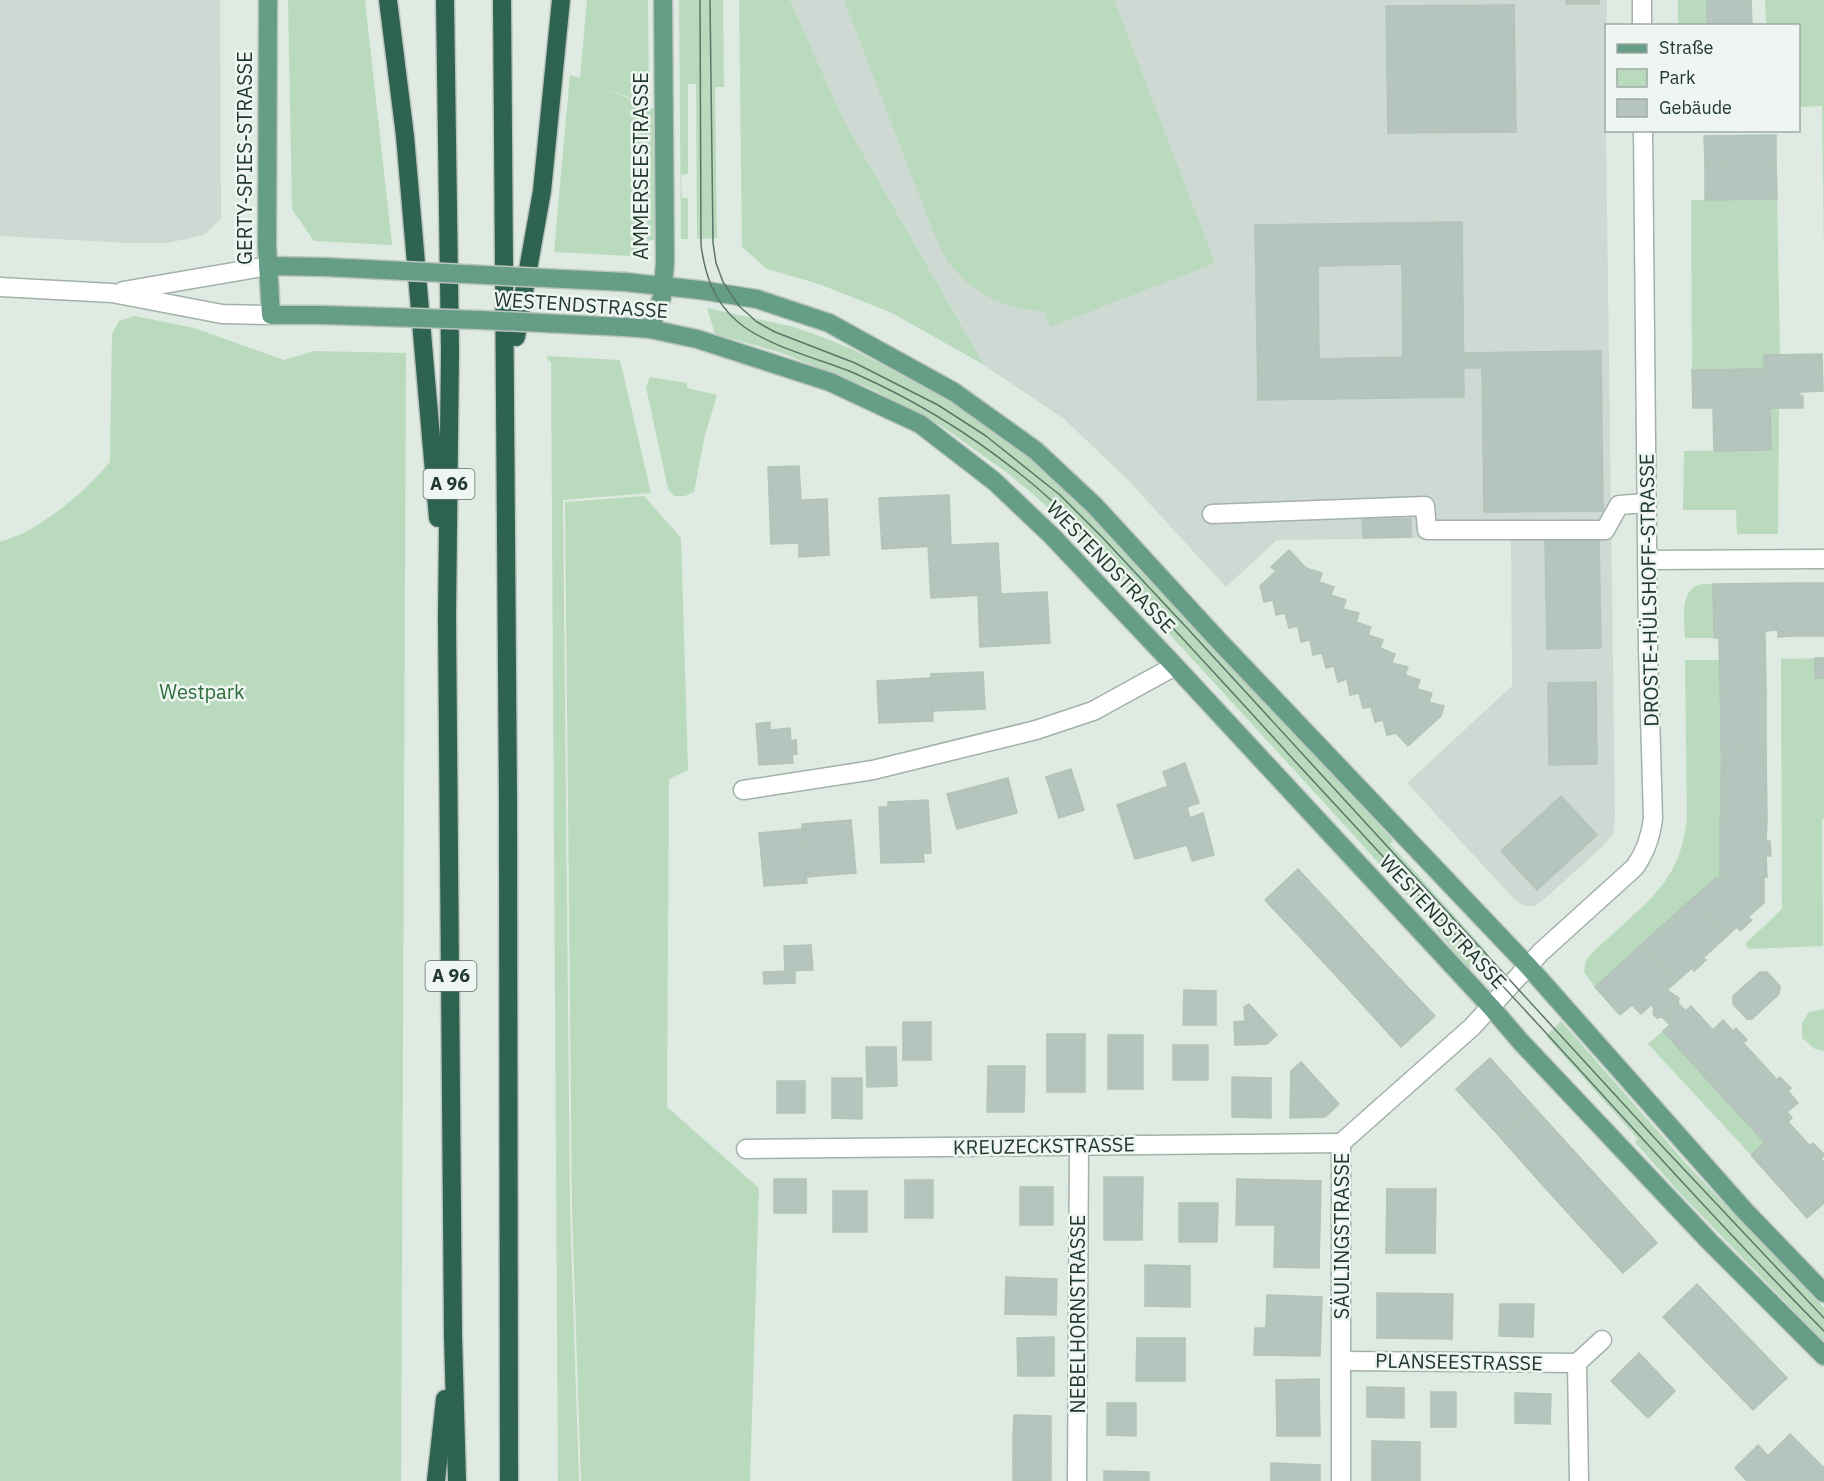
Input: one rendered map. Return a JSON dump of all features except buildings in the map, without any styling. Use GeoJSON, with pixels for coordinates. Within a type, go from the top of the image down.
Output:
{"type":"FeatureCollection","features":[{"type":"Feature","properties":{"kind":"highway"},"geometry":{"type":"LineString","coordinates":[[388,0],[405,136],[447,617]]}},
{"type":"Feature","properties":{"kind":"highway","name":"A 96"},"geometry":{"type":"LineString","coordinates":[[445,0],[450,351],[447,617],[453,1335],[457,1481]]}},
{"type":"Feature","properties":{"kind":"highway"},"geometry":{"type":"LineString","coordinates":[[502,0],[509,1481]]}},
{"type":"Feature","properties":{"kind":"highway"},"geometry":{"type":"LineString","coordinates":[[505,393],[542,191],[561,0]]}},
{"type":"Feature","properties":{"kind":"highway"},"geometry":{"type":"LineString","coordinates":[[436,1481],[453,1335]]}},
{"type":"Feature","properties":{"kind":"main road","name":"GERTY-SPIES-STRASSE"},"geometry":{"type":"LineString","coordinates":[[268,0],[268,266],[271,315]]}},
{"type":"Feature","properties":{"kind":"main road","name":"AMMERSEESTRASSE"},"geometry":{"type":"LineString","coordinates":[[650,329],[662,297],[666,233],[663,0]]}},
{"type":"Feature","properties":{"kind":"main road","name":"WESTENDSTRASSE"},"geometry":{"type":"LineString","coordinates":[[268,266],[624,282],[757,299],[829,323],[954,392],[1035,450],[1094,505],[1219,641],[1528,966],[1745,1211],[1824,1293]]}},
{"type":"Feature","properties":{"kind":"main road","name":"WESTENDSTRASSE"},"geometry":{"type":"LineString","coordinates":[[271,315],[480,320],[650,329],[697,339],[830,382],[920,424],[994,481],[1052,536],[1175,666],[1521,1042],[1710,1242],[1824,1356]]}},
{"type":"Feature","properties":{"kind":"street"},"geometry":{"type":"LineString","coordinates":[[1642,0],[1642,24]]}},
{"type":"Feature","properties":{"kind":"street","name":"DROSTE-HÜLSHOFF-STRASSE"},"geometry":{"type":"LineString","coordinates":[[1506,990],[1541,952],[1635,867],[1648,845],[1653,818],[1647,561],[1643,132]]}},
{"type":"Feature","properties":{"kind":"street","name":"WESTENDSTRASSE"},"geometry":{"type":"LineString","coordinates":[[112,293],[268,266]]}},
{"type":"Feature","properties":{"kind":"street","name":"WESTENDSTRASSE"},"geometry":{"type":"LineString","coordinates":[[0,287],[112,293],[222,314],[271,315]]}},
{"type":"Feature","properties":{"kind":"street"},"geometry":{"type":"LineString","coordinates":[[1212,513],[1425,506],[1427,530],[1605,530],[1619,505],[1647,503]]}},
{"type":"Feature","properties":{"kind":"street"},"geometry":{"type":"LineString","coordinates":[[1647,561],[1824,559]]}},
{"type":"Feature","properties":{"kind":"street"},"geometry":{"type":"LineString","coordinates":[[743,790],[873,770],[1036,730],[1093,711],[1175,666]]}},
{"type":"Feature","properties":{"kind":"street","name":"SÄULINGSTRASSE"},"geometry":{"type":"LineString","coordinates":[[1341,1481],[1341,1143],[1472,1027],[1506,990]]}},
{"type":"Feature","properties":{"kind":"street","name":"KREUZECKSTRASSE"},"geometry":{"type":"LineString","coordinates":[[746,1149],[1341,1143]]}},
{"type":"Feature","properties":{"kind":"street","name":"NEBELHORNSTRASSE"},"geometry":{"type":"LineString","coordinates":[[1077,1481],[1079,1146]]}},
{"type":"Feature","properties":{"kind":"street"},"geometry":{"type":"LineString","coordinates":[[1579,1481],[1577,1363],[1602,1340]]}},
{"type":"Feature","properties":{"kind":"street","name":"PLANSEESTRASSE"},"geometry":{"type":"LineString","coordinates":[[1342,1361],[1577,1363]]}},
{"type":"Feature","properties":{"kind":"shaded area"},"geometry":{"type":"Polygon","coordinates":[[[0,0],[220,0],[221,219],[204,235],[167,243],[0,236],[0,0]]]}},
{"type":"Feature","properties":{"kind":"shaded area"},"geometry":{"type":"Polygon","coordinates":[[[790,0],[1607,0],[1605,132],[1615,819],[1613,834],[1603,846],[1541,902],[1533,906],[1524,906],[1516,901],[1407,783],[1512,686],[1511,537],[1277,540],[1226,587],[1127,479],[1064,419],[984,365],[843,119],[790,0]]]}},
{"type":"Feature","properties":{"kind":"green space"},"geometry":{"type":"Polygon","coordinates":[[[288,0],[365,0],[392,245],[314,241],[292,209],[288,0]]]}},
{"type":"Feature","properties":{"kind":"green space"},"geometry":{"type":"Polygon","coordinates":[[[587,0],[648,0],[649,105],[595,85],[655,109],[654,240],[650,240],[630,256],[554,252],[570,75],[580,78],[587,0]]]}},
{"type":"Feature","properties":{"kind":"green space"},"geometry":{"type":"Polygon","coordinates":[[[679,0],[723,0],[724,87],[715,87],[717,238],[697,239],[696,84],[688,84],[688,174],[681,175],[682,198],[688,198],[688,239],[681,239],[679,0]]]}},
{"type":"Feature","properties":{"kind":"green space"},"geometry":{"type":"Polygon","coordinates":[[[739,0],[790,0],[843,119],[984,365],[892,313],[819,284],[767,269],[742,247],[739,0]]]}},
{"type":"Feature","properties":{"kind":"green space"},"geometry":{"type":"Polygon","coordinates":[[[844,0],[1114,0],[1215,263],[1050,327],[1044,311],[1020,309],[994,300],[967,283],[947,261],[933,231],[844,0]]]}},
{"type":"Feature","properties":{"kind":"green space"},"geometry":{"type":"Polygon","coordinates":[[[1678,0],[1707,0],[1707,24],[1678,24],[1678,0]]]}},
{"type":"Feature","properties":{"kind":"green space"},"geometry":{"type":"Polygon","coordinates":[[[1765,0],[1824,0],[1824,255],[1822,106],[1800,107],[1800,24],[1766,24],[1765,0]]]}},
{"type":"Feature","properties":{"kind":"green space"},"geometry":{"type":"Polygon","coordinates":[[[1777,199],[1780,354],[1764,355],[1764,369],[1692,369],[1691,200],[1777,199]]]}},
{"type":"Feature","properties":{"kind":"green space"},"geometry":{"type":"Polygon","coordinates":[[[707,308],[794,327],[852,349],[954,403],[1056,480],[1095,515],[1393,840],[1390,844],[1488,953],[1468,969],[1430,921],[1218,687],[1080,537],[1033,494],[943,427],[872,389],[779,352],[715,334],[707,308]]]}},
{"type":"Feature","properties":{"kind":"green space","name":"Westpark"},"geometry":{"type":"Polygon","coordinates":[[[135,316],[194,328],[284,360],[314,351],[406,353],[401,1481],[0,1481],[0,542],[27,531],[63,507],[110,462],[112,334],[119,321],[135,316]]]}},
{"type":"Feature","properties":{"kind":"green space"},"geometry":{"type":"Polygon","coordinates":[[[546,356],[620,360],[651,493],[563,500],[570,1210],[579,1481],[558,1481],[551,362],[546,356]]]}},
{"type":"Feature","properties":{"kind":"green space"},"geometry":{"type":"Polygon","coordinates":[[[650,377],[687,383],[687,388],[717,395],[705,435],[694,492],[685,496],[674,496],[668,489],[646,387],[650,377]]]}},
{"type":"Feature","properties":{"kind":"green space"},"geometry":{"type":"Polygon","coordinates":[[[1770,408],[1779,408],[1778,534],[1737,534],[1736,510],[1683,510],[1684,451],[1771,450],[1770,408]]]}},
{"type":"Feature","properties":{"kind":"green space"},"geometry":{"type":"Polygon","coordinates":[[[644,496],[681,538],[688,770],[669,779],[667,1107],[759,1188],[750,1481],[581,1481],[572,1209],[565,502],[644,496]]]}},
{"type":"Feature","properties":{"kind":"green space"},"geometry":{"type":"Polygon","coordinates":[[[1713,584],[1714,638],[1685,638],[1686,598],[1694,587],[1713,584]]]}},
{"type":"Feature","properties":{"kind":"green space"},"geometry":{"type":"Polygon","coordinates":[[[1824,658],[1823,946],[1749,949],[1745,944],[1782,909],[1781,659],[1824,658]]]}},
{"type":"Feature","properties":{"kind":"green space"},"geometry":{"type":"Polygon","coordinates":[[[1685,660],[1719,660],[1720,878],[1716,878],[1595,987],[1584,972],[1586,960],[1663,884],[1678,857],[1683,839],[1687,819],[1685,660]]]}},
{"type":"Feature","properties":{"kind":"green space"},"geometry":{"type":"Polygon","coordinates":[[[1824,1009],[1824,1051],[1815,1049],[1802,1038],[1802,1023],[1809,1012],[1824,1009]]]}},
{"type":"Feature","properties":{"kind":"green space"},"geometry":{"type":"Polygon","coordinates":[[[1561,1021],[1692,1170],[1824,1308],[1824,1342],[1677,1190],[1635,1142],[1638,1139],[1546,1036],[1561,1021]]]}},
{"type":"Feature","properties":{"kind":"green space"},"geometry":{"type":"Polygon","coordinates":[[[1663,1031],[1765,1143],[1751,1155],[1648,1044],[1663,1031]]]}},
{"type":"Feature","properties":{"kind":"tram line"},"geometry":{"type":"LineString","coordinates":[[700,0],[701,245],[708,277],[723,306],[738,322],[763,338],[877,383],[942,419],[1024,477],[1055,504],[1199,656],[1684,1184],[1824,1331]]}},
{"type":"Feature","properties":{"kind":"tram line"},"geometry":{"type":"LineString","coordinates":[[710,0],[713,243],[716,263],[723,282],[739,306],[757,322],[775,332],[855,363],[938,405],[986,436],[1060,495],[1187,628],[1662,1146],[1824,1318]]}}]}
